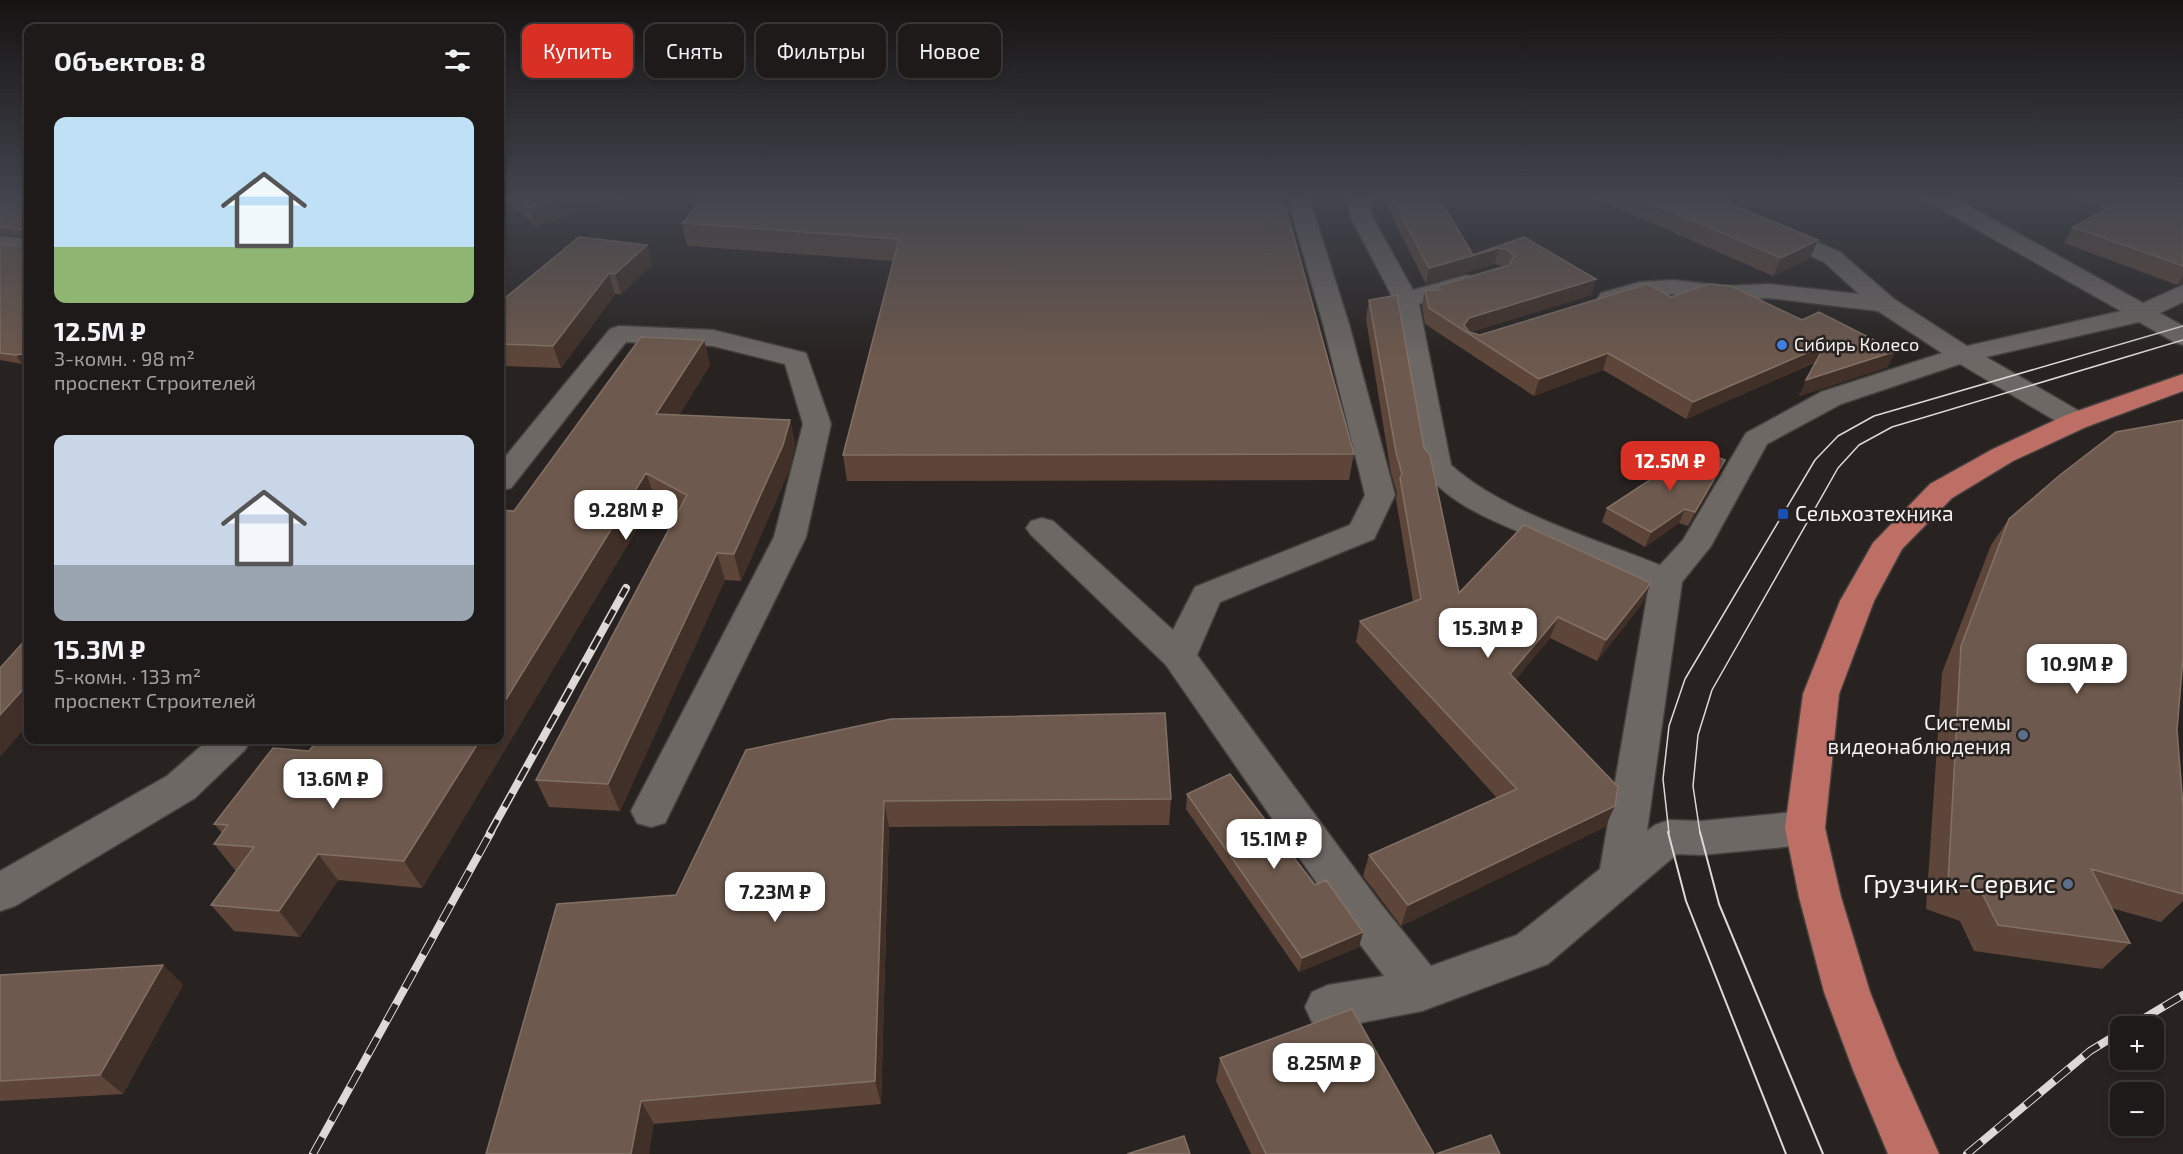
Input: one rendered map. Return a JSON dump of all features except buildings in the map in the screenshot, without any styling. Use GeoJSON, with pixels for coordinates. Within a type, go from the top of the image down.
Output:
{"type":"FeatureCollection","features":[{"type":"Feature","properties":{"kind":"main road"},"geometry":{"type":"LineString","coordinates":[[1914,1154],[1877,1070],[1847,992],[1820,897],[1805,828],[1821,694],[1857,601],[1889,543],[1941,491],[2003,455],[2076,421],[2183,382]]}},
{"type":"Feature","properties":{"kind":"lane"},"geometry":{"type":"LineString","coordinates":[[1179,656],[1207,595],[1363,532],[1380,495],[1336,324],[1314,251]]}},
{"type":"Feature","properties":{"kind":"lane"},"geometry":{"type":"LineString","coordinates":[[1380,251],[1406,300],[1437,468],[1459,488],[1497,511],[1666,580]]}},
{"type":"Feature","properties":{"kind":"lane"},"geometry":{"type":"LineString","coordinates":[[1818,251],[1832,257],[1885,304],[1963,355],[2076,421]]}},
{"type":"Feature","properties":{"kind":"lane"},"geometry":{"type":"LineString","coordinates":[[2034,251],[2183,337]]}},
{"type":"Feature","properties":{"kind":"lane"},"geometry":{"type":"LineString","coordinates":[[1406,300],[1496,273]]}},
{"type":"Feature","properties":{"kind":"lane"},"geometry":{"type":"LineString","coordinates":[[1585,306],[1640,289],[1674,287],[1725,293],[1769,291],[1885,304]]}},
{"type":"Feature","properties":{"kind":"lane"},"geometry":{"type":"LineString","coordinates":[[1619,879],[1666,580],[1695,546],[1756,440],[1831,398],[1963,355],[2140,314],[2183,292]]}},
{"type":"Feature","properties":{"kind":"lane"},"geometry":{"type":"LineString","coordinates":[[504,477],[620,334],[713,338],[797,359],[817,424],[790,537],[651,811]]}},
{"type":"Feature","properties":{"kind":"lane"},"geometry":{"type":"LineString","coordinates":[[1042,528],[1179,656],[1365,916],[1422,990]]}},
{"type":"Feature","properties":{"kind":"lane"},"geometry":{"type":"LineString","coordinates":[[0,893],[181,787],[228,744]]}},
{"type":"Feature","properties":{"kind":"lane"},"geometry":{"type":"LineString","coordinates":[[1328,1007],[1422,990],[1532,950],[1669,837],[1701,838],[1805,828]]}},
{"type":"Feature","properties":{"kind":"tram line"},"geometry":{"type":"LineString","coordinates":[[1669,833],[1663,779],[1669,726],[1685,679],[1815,460],[1838,436],[1874,416],[2183,326]]}},
{"type":"Feature","properties":{"kind":"tram line"},"geometry":{"type":"LineString","coordinates":[[1700,833],[1693,786],[1698,735],[1712,690],[1838,468],[1859,445],[1892,427],[2183,340]]}},
{"type":"Feature","properties":{"kind":"tram line"},"geometry":{"type":"LineString","coordinates":[[1668,832],[1686,901],[1786,1154]]}},
{"type":"Feature","properties":{"kind":"tram line"},"geometry":{"type":"LineString","coordinates":[[1700,832],[1719,904],[1823,1154]]}},
{"type":"Feature","properties":{"kind":"railway"},"geometry":{"type":"LineString","coordinates":[[490,833],[626,588]]}},
{"type":"Feature","properties":{"kind":"railway"},"geometry":{"type":"LineString","coordinates":[[313,1154],[491,832]]}},
{"type":"Feature","properties":{"kind":"railway"},"geometry":{"type":"LineString","coordinates":[[2148,1016],[2183,995]]}},
{"type":"Feature","properties":{"kind":"railway"},"geometry":{"type":"LineString","coordinates":[[1967,1154],[2090,1051],[2110,1039]]}},
{"type":"Feature","properties":{"kind":"place","name":"Сибирь Колесо"},"geometry":{"type":"Point","coordinates":[1782,345]}},
{"type":"Feature","properties":{"kind":"place","name":"Сельхозтехника"},"geometry":{"type":"Point","coordinates":[1783,514]}},
{"type":"Feature","properties":{"kind":"place","name":"Системы видеонаблюдения"},"geometry":{"type":"Point","coordinates":[2023,735]}},
{"type":"Feature","properties":{"kind":"place","name":"Грузчик-Сервис"},"geometry":{"type":"Point","coordinates":[2068,884]}}]}
